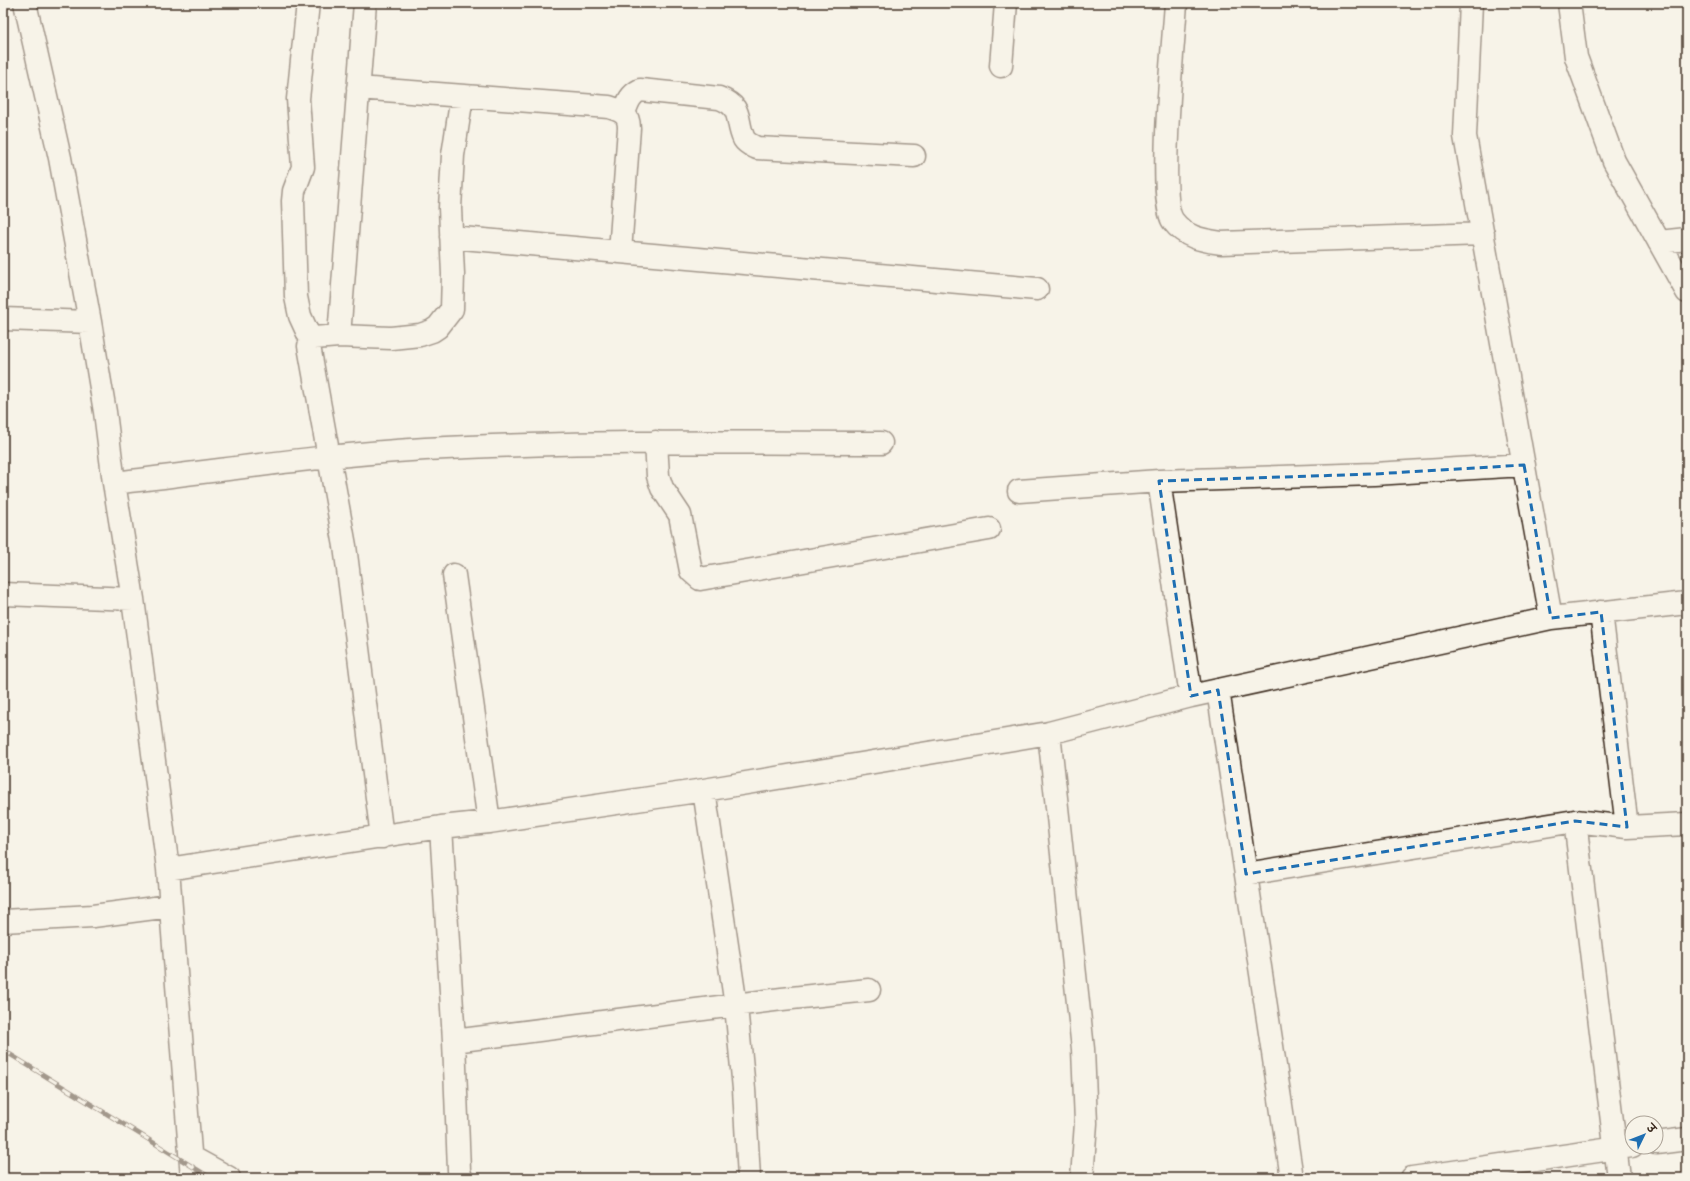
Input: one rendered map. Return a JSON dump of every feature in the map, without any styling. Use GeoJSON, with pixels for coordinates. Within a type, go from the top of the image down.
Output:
{"type":"FeatureCollection","features":[{"type":"Feature","properties":{"kind":"street"},"geometry":{"type":"LineString","coordinates":[[25,3],[60,158],[90,322],[133,600],[168,869],[192,1178]]}},
{"type":"Feature","properties":{"kind":"street"},"geometry":{"type":"LineString","coordinates":[[308,3],[298,99],[303,167],[294,191],[293,202],[296,297],[300,316],[311,340],[309,346],[330,458],[344,546],[382,836]]}},
{"type":"Feature","properties":{"kind":"street"},"geometry":{"type":"LineString","coordinates":[[338,336],[365,3]]}},
{"type":"Feature","properties":{"kind":"street"},"geometry":{"type":"LineString","coordinates":[[1001,66],[1006,3]]}},
{"type":"Feature","properties":{"kind":"street"},"geometry":{"type":"LineString","coordinates":[[1176,3],[1166,152],[1172,219],[1184,231],[1199,240],[1221,243],[1483,234]]}},
{"type":"Feature","properties":{"kind":"street"},"geometry":{"type":"LineString","coordinates":[[1471,3],[1465,136],[1551,618]]}},
{"type":"Feature","properties":{"kind":"street"},"geometry":{"type":"LineString","coordinates":[[1569,3],[1576,57],[1614,161],[1687,292]]}},
{"type":"Feature","properties":{"kind":"street"},"geometry":{"type":"LineString","coordinates":[[358,88],[609,107],[624,113],[628,117],[629,128],[620,252]]}},
{"type":"Feature","properties":{"kind":"street"},"geometry":{"type":"LineString","coordinates":[[624,113],[629,99],[634,93],[640,90],[719,98],[727,101],[736,109],[744,139],[757,148],[914,156]]}},
{"type":"Feature","properties":{"kind":"street"},"geometry":{"type":"LineString","coordinates":[[311,340],[314,338],[338,336],[391,338],[420,335],[432,331],[438,327],[452,309],[453,274],[450,208],[453,154],[462,96]]}},
{"type":"Feature","properties":{"kind":"street"},"geometry":{"type":"LineString","coordinates":[[451,237],[1037,290]]}},
{"type":"Feature","properties":{"kind":"street"},"geometry":{"type":"LineString","coordinates":[[1659,242],[1687,239]]}},
{"type":"Feature","properties":{"kind":"street"},"geometry":{"type":"LineString","coordinates":[[3,319],[90,322]]}},
{"type":"Feature","properties":{"kind":"street"},"geometry":{"type":"LineString","coordinates":[[114,483],[330,458],[424,449],[604,442],[881,443]]}},
{"type":"Feature","properties":{"kind":"street"},"geometry":{"type":"LineString","coordinates":[[656,442],[658,476],[666,495],[680,515],[689,567],[692,574],[700,579],[989,529]]}},
{"type":"Feature","properties":{"kind":"street"},"geometry":{"type":"LineString","coordinates":[[1019,491],[1158,481],[1374,474],[1524,465]]}},
{"type":"Feature","properties":{"kind":"street"},"geometry":{"type":"LineString","coordinates":[[1158,481],[1191,696]]}},
{"type":"Feature","properties":{"kind":"street"},"geometry":{"type":"LineString","coordinates":[[454,575],[489,822]]}},
{"type":"Feature","properties":{"kind":"street"},"geometry":{"type":"LineString","coordinates":[[3,594],[133,600]]}},
{"type":"Feature","properties":{"kind":"street"},"geometry":{"type":"LineString","coordinates":[[168,869],[441,827],[489,822],[704,790],[1049,733],[1191,696],[1551,618],[1687,602]]}},
{"type":"Feature","properties":{"kind":"street"},"geometry":{"type":"LineString","coordinates":[[1601,612],[1626,827]]}},
{"type":"Feature","properties":{"kind":"street"},"geometry":{"type":"LineString","coordinates":[[1218,690],[1292,1178]]}},
{"type":"Feature","properties":{"kind":"street"},"geometry":{"type":"LineString","coordinates":[[1049,733],[1083,1049],[1086,1123],[1082,1178]]}},
{"type":"Feature","properties":{"kind":"street"},"geometry":{"type":"LineString","coordinates":[[704,790],[736,1006],[744,1089],[749,1178]]}},
{"type":"Feature","properties":{"kind":"street"},"geometry":{"type":"LineString","coordinates":[[1575,821],[1624,1148],[1619,1178]]}},
{"type":"Feature","properties":{"kind":"street"},"geometry":{"type":"LineString","coordinates":[[1246,874],[1575,821],[1626,827],[1687,824]]}},
{"type":"Feature","properties":{"kind":"street"},"geometry":{"type":"LineString","coordinates":[[441,827],[454,1041],[459,1170],[461,1178]]}},
{"type":"Feature","properties":{"kind":"street"},"geometry":{"type":"LineString","coordinates":[[3,921],[93,916],[170,906]]}},
{"type":"Feature","properties":{"kind":"street"},"geometry":{"type":"LineString","coordinates":[[454,1041],[782,999],[870,990]]}},
{"type":"Feature","properties":{"kind":"street"},"geometry":{"type":"LineString","coordinates":[[1664,1142],[1687,1139]]}},
{"type":"Feature","properties":{"kind":"street"},"geometry":{"type":"LineString","coordinates":[[1412,1178],[1624,1148]]}},
{"type":"Feature","properties":{"kind":"street"},"geometry":{"type":"LineString","coordinates":[[191,1157],[229,1178]]}},
{"type":"Feature","properties":{"kind":"highlighted area"},"geometry":{"type":"Polygon","coordinates":[[[1524,465],[1551,618],[1601,612],[1627,827],[1575,821],[1246,874],[1218,690],[1191,696],[1159,481],[1374,474],[1524,465]]]}},
{"type":"Feature","properties":{"kind":"railway"},"geometry":{"type":"LineString","coordinates":[[3,1050],[211,1178]]}}]}
